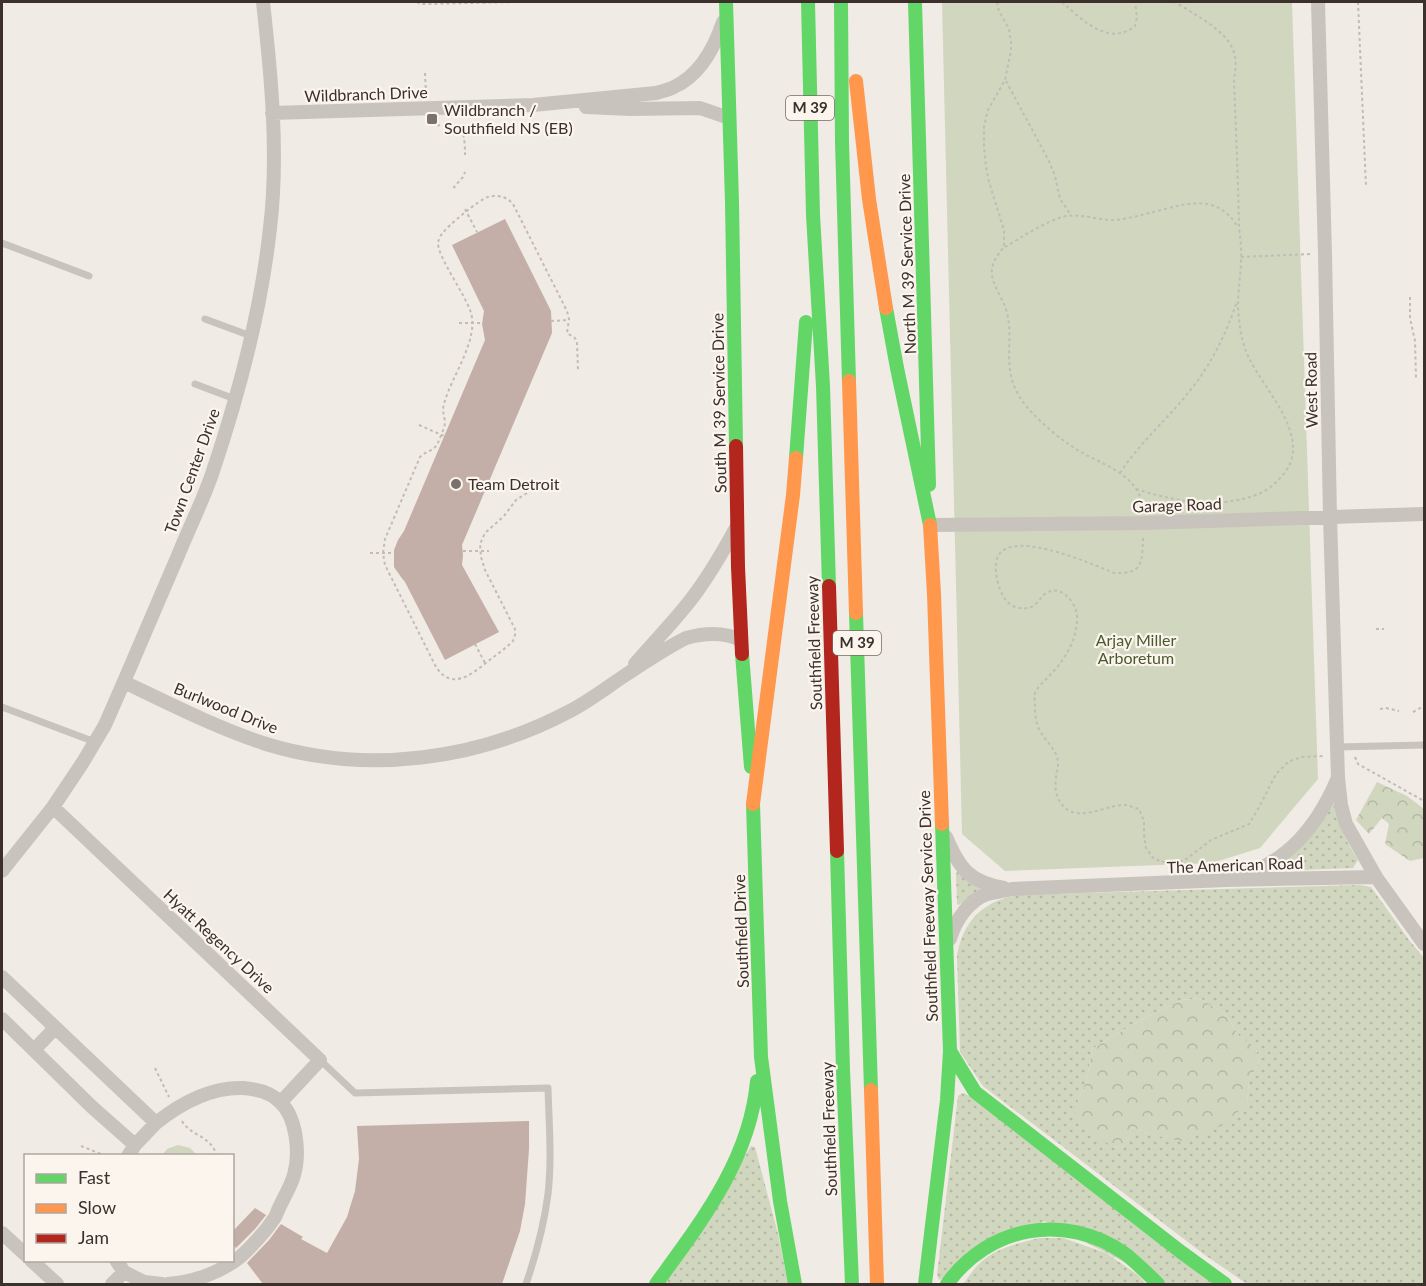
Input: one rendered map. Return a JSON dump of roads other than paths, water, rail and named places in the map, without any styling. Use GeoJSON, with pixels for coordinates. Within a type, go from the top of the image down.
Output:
{"type":"FeatureCollection","features":[{"type":"Feature","properties":{"kind":"main road","name":"Southfield Freeway"},"geometry":{"type":"LineString","coordinates":[[808,2],[813,215],[823,398],[843,1070],[852,1284]]}},
{"type":"Feature","properties":{"kind":"main road","name":"M 39"},"geometry":{"type":"LineString","coordinates":[[841,2],[842,142],[877,1284]]}},
{"type":"Feature","properties":{"kind":"main road"},"geometry":{"type":"LineString","coordinates":[[848,2],[871,218],[888,318],[930,525]]}},
{"type":"Feature","properties":{"kind":"main road","name":"North M 39 Service Drive"},"geometry":{"type":"LineString","coordinates":[[915,2],[930,525]]}},
{"type":"Feature","properties":{"kind":"main road","name":"South M 39 Service Drive"},"geometry":{"type":"LineString","coordinates":[[726,8],[737,526],[741,640],[753,804]]}},
{"type":"Feature","properties":{"kind":"main road"},"geometry":{"type":"LineString","coordinates":[[753,804],[798,448],[813,215]]}},
{"type":"Feature","properties":{"kind":"main road","name":"Southfield Freeway Service Drive"},"geometry":{"type":"LineString","coordinates":[[926,1284],[947,1100],[950,1051],[930,525]]}},
{"type":"Feature","properties":{"kind":"main road","name":"Southfield Drive"},"geometry":{"type":"LineString","coordinates":[[753,804],[761,1057]]}},
{"type":"Feature","properties":{"kind":"main road"},"geometry":{"type":"LineString","coordinates":[[950,1051],[975,1092],[1225,1284]]}},
{"type":"Feature","properties":{"kind":"main road"},"geometry":{"type":"LineString","coordinates":[[656,1284],[715,1199],[736,1160],[753,1112],[761,1057]]}},
{"type":"Feature","properties":{"kind":"main road"},"geometry":{"type":"LineString","coordinates":[[761,1057],[778,1191],[795,1284]]}},
{"type":"Feature","properties":{"kind":"main road"},"geometry":{"type":"LineString","coordinates":[[947,1284],[958,1269],[975,1254],[994,1242],[1016,1233],[1051,1228],[1087,1234],[1107,1243],[1131,1258],[1158,1284]]}},
{"type":"Feature","properties":{"kind":"street","name":"Town Center Drive"},"geometry":{"type":"LineString","coordinates":[[2,871],[53,807],[105,724],[211,477],[236,399],[256,317],[270,227],[273,174],[272,113],[262,2]]}},
{"type":"Feature","properties":{"kind":"street","name":"West Road"},"geometry":{"type":"LineString","coordinates":[[1318,2],[1325,254],[1333,752],[1346,824],[1376,877]]}},
{"type":"Feature","properties":{"kind":"street","name":"Wildbranch Drive"},"geometry":{"type":"LineString","coordinates":[[272,113],[533,105],[656,93],[674,87],[697,69],[716,43],[726,8]]}},
{"type":"Feature","properties":{"kind":"street","name":"Wildbranch Drive"},"geometry":{"type":"LineString","coordinates":[[533,105],[631,109],[700,108],[729,118]]}},
{"type":"Feature","properties":{"kind":"street","name":"Garage Road"},"geometry":{"type":"LineString","coordinates":[[930,525],[1144,523],[1425,514]]}},
{"type":"Feature","properties":{"kind":"street","name":"Burlwood Drive"},"geometry":{"type":"LineString","coordinates":[[623,676],[698,591],[720,558],[737,526]]}},
{"type":"Feature","properties":{"kind":"street","name":"Burlwood Drive"},"geometry":{"type":"LineString","coordinates":[[124,682],[229,731],[266,744],[357,760],[416,759],[480,748],[543,725],[573,710],[623,676],[694,635],[725,635],[741,640]]}},
{"type":"Feature","properties":{"kind":"street","name":"West Road"},"geometry":{"type":"LineString","coordinates":[[1226,880],[1257,870],[1285,854],[1315,822],[1338,778]]}},
{"type":"Feature","properties":{"kind":"street","name":"Hyatt Regency Drive"},"geometry":{"type":"LineString","coordinates":[[53,807],[320,1060]]}},
{"type":"Feature","properties":{"kind":"street","name":"The American Road"},"geometry":{"type":"LineString","coordinates":[[942,828],[956,858],[973,877],[987,885],[1012,889]]}},
{"type":"Feature","properties":{"kind":"street","name":"The American Road"},"geometry":{"type":"LineString","coordinates":[[946,954],[953,928],[971,905],[985,895],[1012,889],[1226,880],[1376,877]]}},
{"type":"Feature","properties":{"kind":"street"},"geometry":{"type":"LineString","coordinates":[[1376,877],[1425,944]]}},
{"type":"Feature","properties":{"kind":"street"},"geometry":{"type":"LineString","coordinates":[[2,977],[156,1123]]}},
{"type":"Feature","properties":{"kind":"street"},"geometry":{"type":"LineString","coordinates":[[2,1019],[92,1107],[132,1150],[156,1123],[182,1105],[215,1091],[234,1088],[253,1089],[267,1093],[281,1102],[291,1118],[298,1155],[295,1174],[274,1220],[242,1256],[230,1265],[197,1279],[168,1284]]}},
{"type":"Feature","properties":{"kind":"street"},"geometry":{"type":"LineString","coordinates":[[34,1050],[55,1028]]}},
{"type":"Feature","properties":{"kind":"street"},"geometry":{"type":"LineString","coordinates":[[281,1102],[320,1060]]}},
{"type":"Feature","properties":{"kind":"street"},"geometry":{"type":"LineString","coordinates":[[2,1233],[24,1253]]}},
{"type":"Feature","properties":{"kind":"street"},"geometry":{"type":"LineString","coordinates":[[33,1262],[57,1284]]}},
{"type":"Feature","properties":{"kind":"street"},"geometry":{"type":"LineString","coordinates":[[112,1284],[120,1266],[144,1282],[162,1284]]}},
{"type":"Feature","properties":{"kind":"lane"},"geometry":{"type":"LineString","coordinates":[[2,243],[88,276]]}},
{"type":"Feature","properties":{"kind":"lane"},"geometry":{"type":"LineString","coordinates":[[205,319],[251,336]]}},
{"type":"Feature","properties":{"kind":"lane"},"geometry":{"type":"LineString","coordinates":[[195,384],[236,399]]}},
{"type":"Feature","properties":{"kind":"lane"},"geometry":{"type":"LineString","coordinates":[[2,707],[95,742]]}},
{"type":"Feature","properties":{"kind":"lane"},"geometry":{"type":"LineString","coordinates":[[1333,752],[1425,745]]}},
{"type":"Feature","properties":{"kind":"lane"},"geometry":{"type":"LineString","coordinates":[[320,1060],[355,1093],[548,1088],[550,1149],[548,1195],[537,1252],[526,1284]]}},
{"type":"Feature","properties":{"kind":"place","name":"Wildbranch / Southfield NS (EB)"},"geometry":{"type":"Point","coordinates":[432,119]}},
{"type":"Feature","properties":{"kind":"place","name":"Team Detroit"},"geometry":{"type":"Point","coordinates":[456,484]}},
{"type":"Feature","properties":{"kind":"park label","name":"Arjay Miller Arboretum"},"geometry":{"type":"Point","coordinates":[1136,649]}}]}
